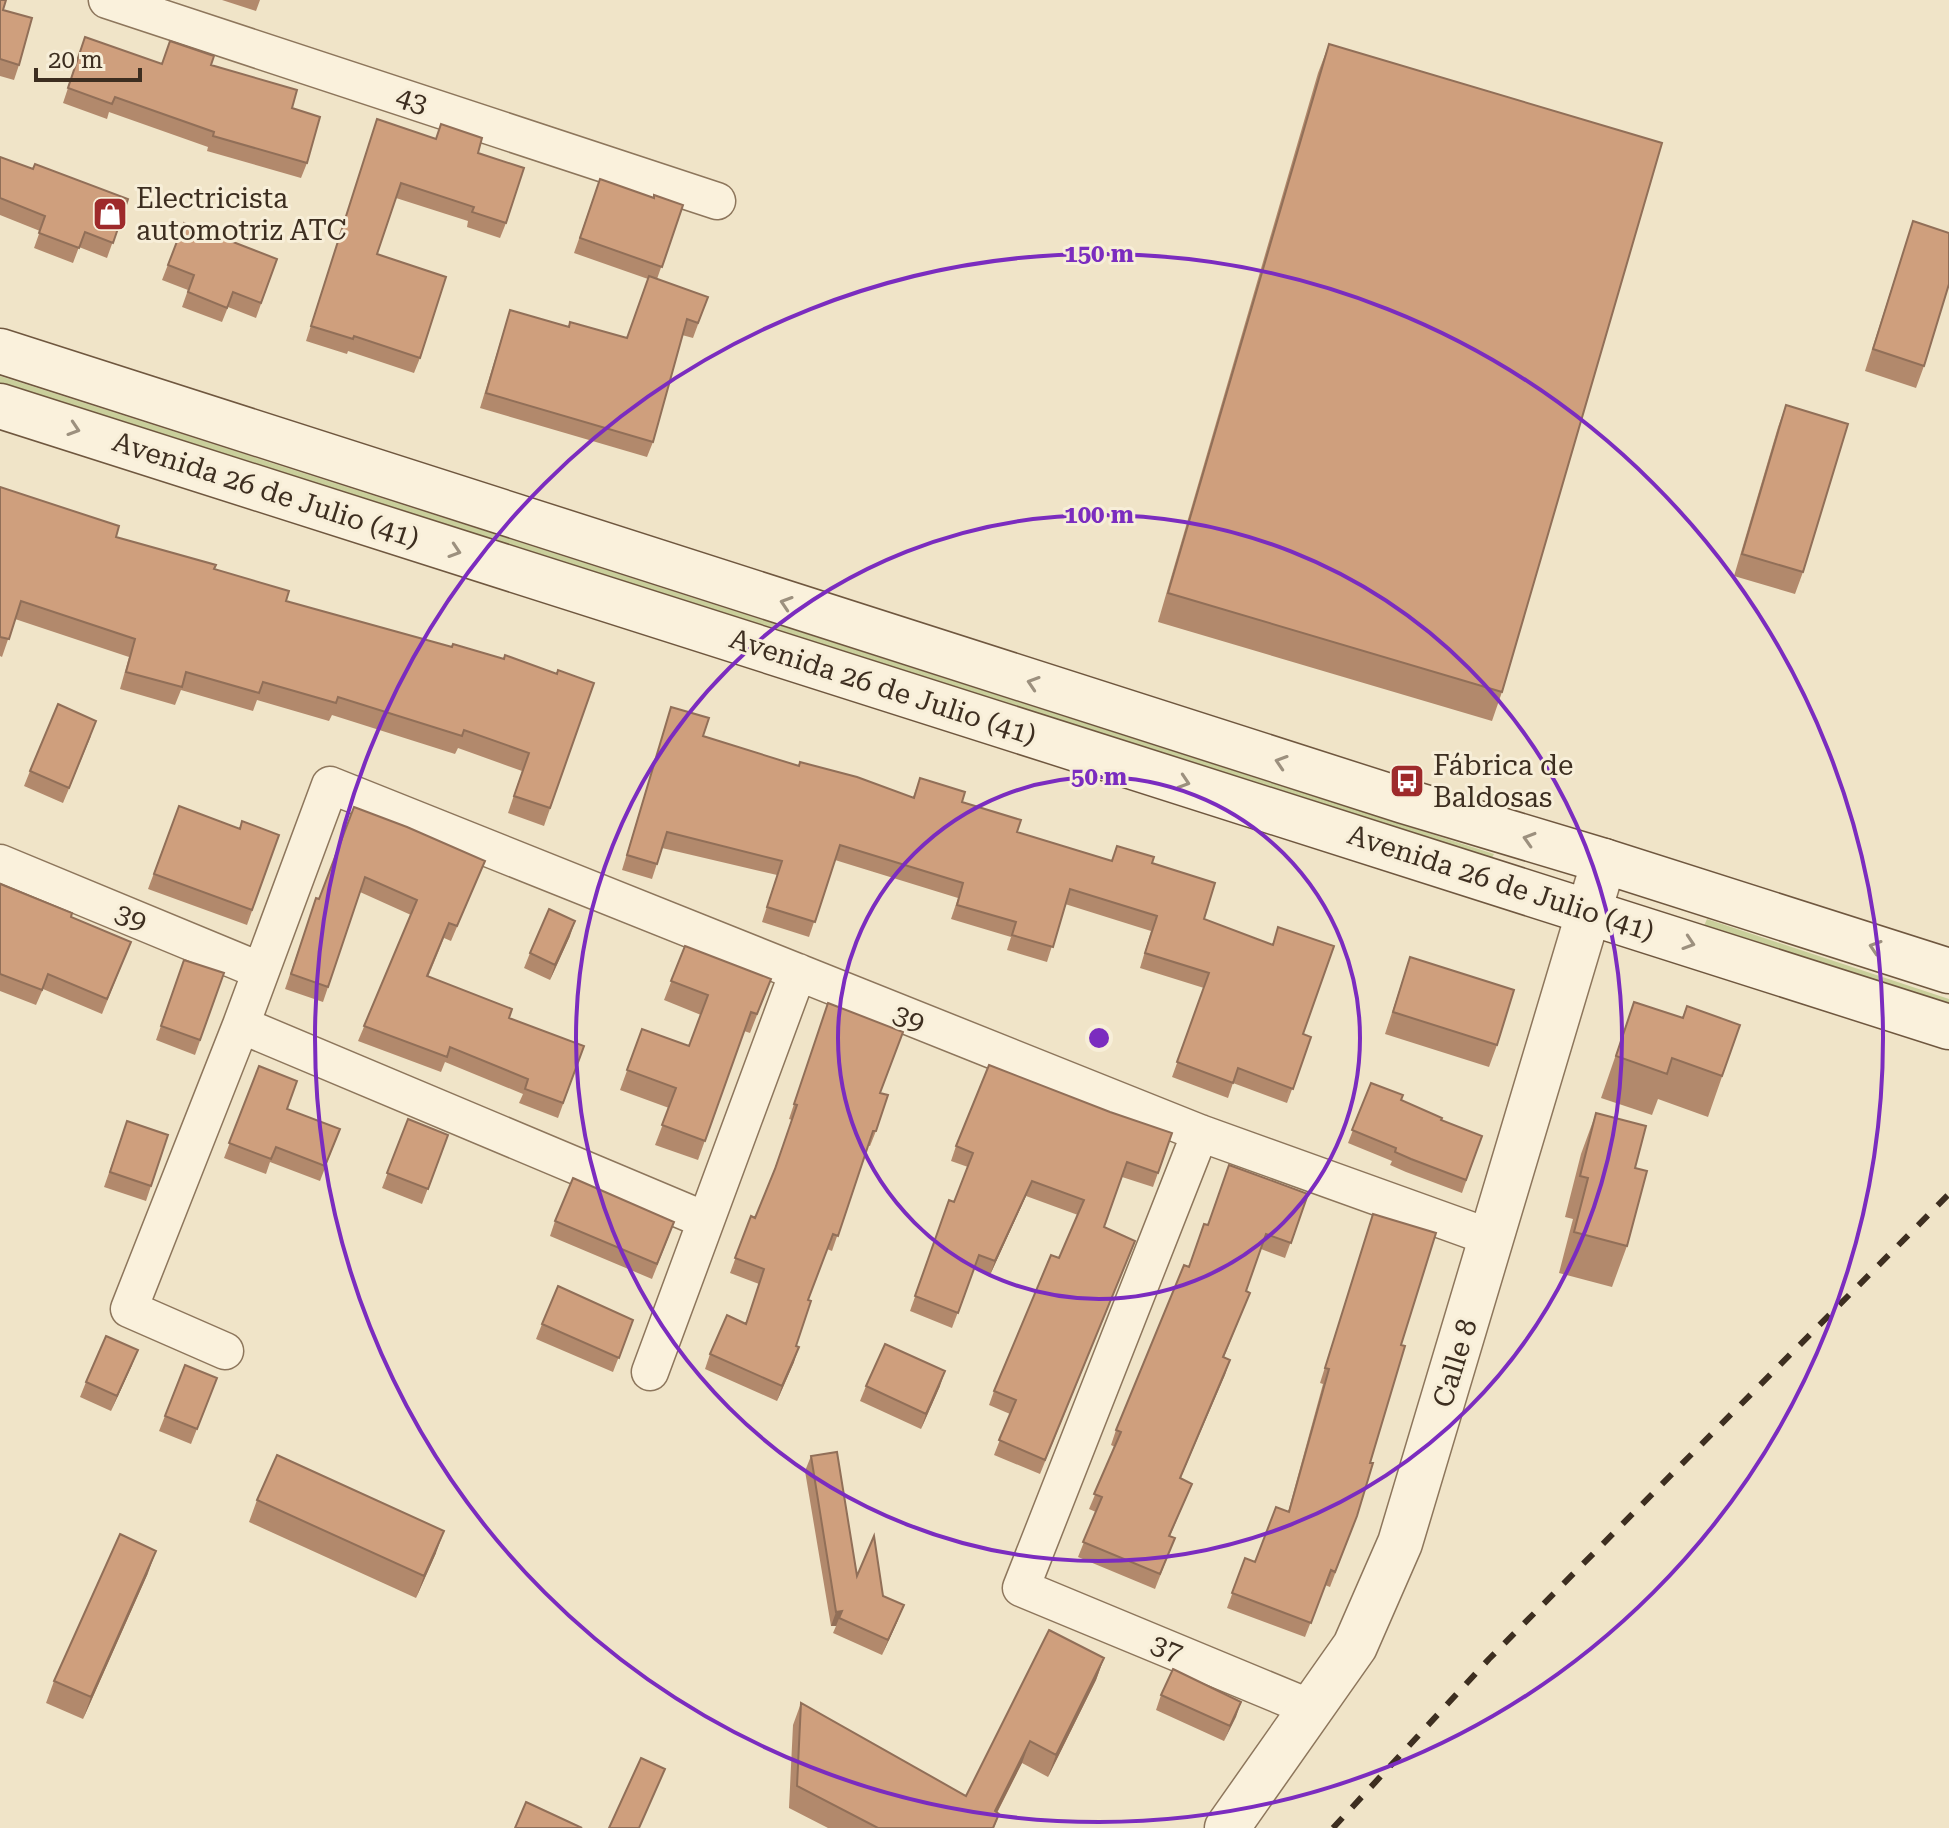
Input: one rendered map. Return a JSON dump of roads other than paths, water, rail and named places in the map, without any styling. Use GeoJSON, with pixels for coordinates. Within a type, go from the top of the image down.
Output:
{"type":"FeatureCollection","features":[{"type":"Feature","properties":{"kind":"main road","name":"Avenida 26 de Julio (41)"},"geometry":{"type":"LineString","coordinates":[[0,351],[1374,792],[1604,861],[1949,971]]}},
{"type":"Feature","properties":{"kind":"main road","name":"Avenida 26 de Julio (41)"},"geometry":{"type":"LineString","coordinates":[[0,406],[1949,1027]]}},
{"type":"Feature","properties":{"kind":"main road","name":"Calle 8"},"geometry":{"type":"LineString","coordinates":[[1227,1828],[1355,1646],[1400,1543],[1604,861]]}},
{"type":"Feature","properties":{"kind":"street","name":"43"},"geometry":{"type":"LineString","coordinates":[[107,0],[146,6],[717,201]]}},
{"type":"Feature","properties":{"kind":"street","name":"39"},"geometry":{"type":"LineString","coordinates":[[0,863],[261,971],[330,785],[1200,1133],[1492,1238]]}},
{"type":"Feature","properties":{"kind":"street"},"geometry":{"type":"LineString","coordinates":[[225,1351],[129,1309],[261,971]]}},
{"type":"Feature","properties":{"kind":"street"},"geometry":{"type":"LineString","coordinates":[[650,1372],[798,972]]}},
{"type":"Feature","properties":{"kind":"street"},"geometry":{"type":"LineString","coordinates":[[241,1025],[705,1220]]}},
{"type":"Feature","properties":{"kind":"street","name":"37"},"geometry":{"type":"LineString","coordinates":[[1200,1133],[1021,1588],[1313,1709]]}},
{"type":"Feature","properties":{"kind":"railway"},"geometry":{"type":"LineString","coordinates":[[1333,1828],[1489,1659],[1949,1194]]}},
{"type":"Feature","properties":{"kind":"place","name":"Electricista automotriz ATC"},"geometry":{"type":"Point","coordinates":[110,214]}},
{"type":"Feature","properties":{"kind":"place","name":"Fábrica de Baldosas"},"geometry":{"type":"Point","coordinates":[1407,781]}}]}
